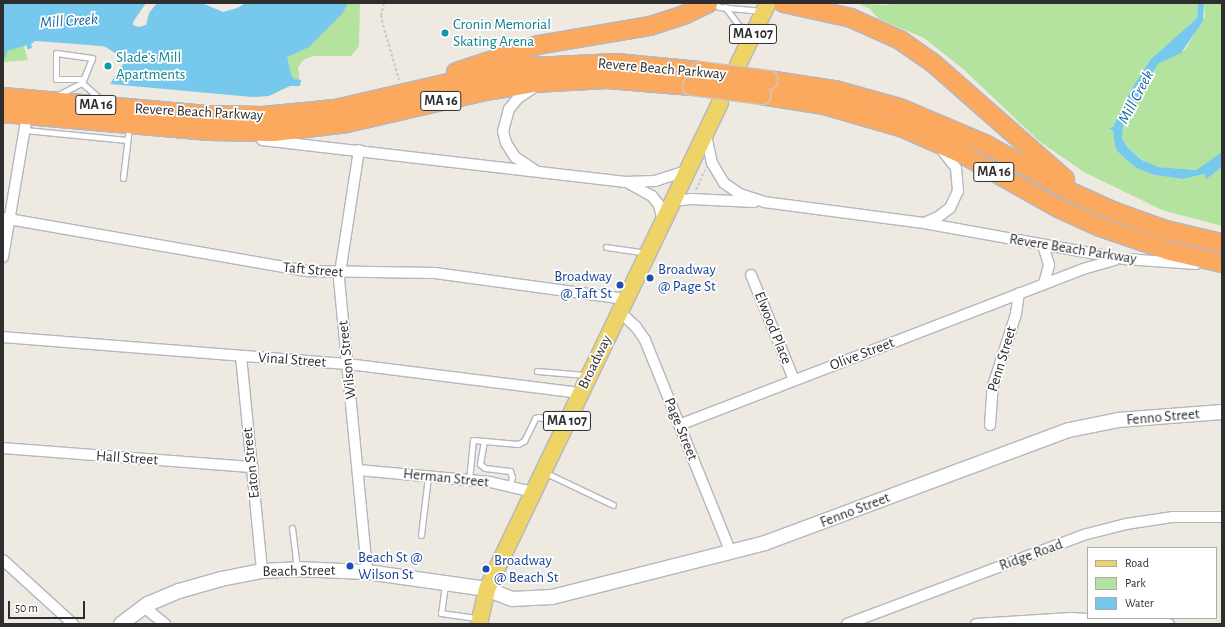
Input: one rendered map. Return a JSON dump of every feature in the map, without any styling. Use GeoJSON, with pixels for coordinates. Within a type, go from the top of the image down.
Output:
{"type":"FeatureCollection","features":[{"type":"Feature","properties":{"kind":"highway"},"geometry":{"type":"LineString","coordinates":[[783,3],[859,21],[904,42],[933,63],[1051,168],[1105,208]]}},
{"type":"Feature","properties":{"kind":"highway"},"geometry":{"type":"LineString","coordinates":[[388,98],[519,50],[641,28],[717,5]]}},
{"type":"Feature","properties":{"kind":"highway","name":"Revere Beach Parkway"},"geometry":{"type":"LineString","coordinates":[[3,97],[216,115],[258,116],[326,110],[388,98],[497,72],[547,65],[616,63],[696,78],[764,87],[849,94],[923,117],[987,145],[1105,208],[1153,226],[1219,241]]}},
{"type":"Feature","properties":{"kind":"highway","name":"Revere Beach Parkway"},"geometry":{"type":"LineString","coordinates":[[3,113],[26,123],[128,132],[191,130],[265,132],[319,128],[366,119],[485,91],[553,81],[696,78]]}},
{"type":"Feature","properties":{"kind":"highway","name":"Revere Beach Parkway"},"geometry":{"type":"LineString","coordinates":[[764,87],[842,109],[920,135],[962,154],[1058,208],[1095,225],[1170,251],[1222,263]]}},
{"type":"Feature","properties":{"kind":"main road","name":"MA 107"},"geometry":{"type":"LineString","coordinates":[[738,64],[766,7]]}},
{"type":"Feature","properties":{"kind":"main road","name":"Broadway"},"geometry":{"type":"LineString","coordinates":[[479,621],[487,589],[720,103]]}},
{"type":"Feature","properties":{"kind":"street","name":"Revere Beach Parkway"},"geometry":{"type":"LineString","coordinates":[[541,174],[512,154],[505,139],[504,122],[509,109],[518,98],[535,87],[553,81]]}},
{"type":"Feature","properties":{"kind":"street"},"geometry":{"type":"LineString","coordinates":[[3,257],[6,218],[26,123]]}},
{"type":"Feature","properties":{"kind":"street","name":"Revere Beach Parkway"},"geometry":{"type":"LineString","coordinates":[[191,130],[541,174],[624,182],[655,181],[688,170]]}},
{"type":"Feature","properties":{"kind":"street","name":"Revere Beach Parkway"},"geometry":{"type":"LineString","coordinates":[[706,133],[712,163],[724,183],[740,194],[764,202]]}},
{"type":"Feature","properties":{"kind":"street","name":"Revere Beach Parkway"},"geometry":{"type":"LineString","coordinates":[[920,135],[951,159],[959,182],[957,196],[950,208],[938,217],[924,223]]}},
{"type":"Feature","properties":{"kind":"street","name":"Wilson Street"},"geometry":{"type":"LineString","coordinates":[[359,150],[340,274],[366,572]]}},
{"type":"Feature","properties":{"kind":"street","name":"Revere Beach Parkway"},"geometry":{"type":"LineString","coordinates":[[624,182],[652,196],[659,205],[663,221]]}},
{"type":"Feature","properties":{"kind":"street","name":"Revere Beach Parkway"},"geometry":{"type":"LineString","coordinates":[[673,201],[696,199],[764,202],[924,223],[1125,259],[1222,266]]}},
{"type":"Feature","properties":{"kind":"street","name":"Taft Street"},"geometry":{"type":"LineString","coordinates":[[6,218],[287,268],[340,274],[384,271],[435,273],[623,305]]}},
{"type":"Feature","properties":{"kind":"street"},"geometry":{"type":"LineString","coordinates":[[1043,245],[1049,265],[1044,284]]}},
{"type":"Feature","properties":{"kind":"street","name":"Olive Street"},"geometry":{"type":"LineString","coordinates":[[679,425],[1083,268],[1125,259]]}},
{"type":"Feature","properties":{"kind":"street","name":"Elwood Place"},"geometry":{"type":"LineString","coordinates":[[751,275],[794,380]]}},
{"type":"Feature","properties":{"kind":"street","name":"Penn Street"},"geometry":{"type":"LineString","coordinates":[[990,425],[990,408],[994,378],[1016,314],[1019,293]]}},
{"type":"Feature","properties":{"kind":"street","name":"Page Street"},"geometry":{"type":"LineString","coordinates":[[623,305],[643,336],[732,553]]}},
{"type":"Feature","properties":{"kind":"street","name":"Vinal Street"},"geometry":{"type":"LineString","coordinates":[[3,337],[348,364],[581,393]]}},
{"type":"Feature","properties":{"kind":"street","name":"Eaton Street"},"geometry":{"type":"LineString","coordinates":[[240,356],[262,571]]}},
{"type":"Feature","properties":{"kind":"street","name":"Fenno Street"},"geometry":{"type":"LineString","coordinates":[[487,589],[512,599],[552,597],[732,553],[782,537],[1069,430],[1118,420],[1222,412]]}},
{"type":"Feature","properties":{"kind":"street","name":"Hall Street"},"geometry":{"type":"LineString","coordinates":[[3,448],[252,467]]}},
{"type":"Feature","properties":{"kind":"street","name":"Herman Street"},"geometry":{"type":"LineString","coordinates":[[358,470],[510,485],[534,492]]}},
{"type":"Feature","properties":{"kind":"street","name":"Ridge Road"},"geometry":{"type":"LineString","coordinates":[[847,624],[1087,534],[1126,524],[1173,517],[1222,518]]}},
{"type":"Feature","properties":{"kind":"street"},"geometry":{"type":"LineString","coordinates":[[3,560],[73,624]]}},
{"type":"Feature","properties":{"kind":"street","name":"Beach Street"},"geometry":{"type":"LineString","coordinates":[[121,624],[144,607],[179,591],[221,579],[262,571],[297,569],[366,572],[487,589]]}},
{"type":"Feature","properties":{"kind":"street"},"geometry":{"type":"LineString","coordinates":[[144,607],[165,624]]}},
{"type":"Feature","properties":{"kind":"street"},"geometry":{"type":"LineString","coordinates":[[976,624],[1055,618],[1087,618]]}},
{"type":"Feature","properties":{"kind":"street"},"geometry":{"type":"LineString","coordinates":[[1120,619],[1169,624]]}},
{"type":"Feature","properties":{"kind":"lane"},"geometry":{"type":"LineString","coordinates":[[713,3],[717,5],[750,41]]}},
{"type":"Feature","properties":{"kind":"lane"},"geometry":{"type":"LineString","coordinates":[[717,5],[766,7]]}},
{"type":"Feature","properties":{"kind":"lane"},"geometry":{"type":"LineString","coordinates":[[48,101],[82,81],[92,58],[56,53],[56,79],[82,81],[98,95],[107,106]]}},
{"type":"Feature","properties":{"kind":"lane"},"geometry":{"type":"LineString","coordinates":[[123,178],[128,132]]}},
{"type":"Feature","properties":{"kind":"lane"},"geometry":{"type":"LineString","coordinates":[[606,247],[648,253]]}},
{"type":"Feature","properties":{"kind":"lane"},"geometry":{"type":"LineString","coordinates":[[537,370],[589,376]]}},
{"type":"Feature","properties":{"kind":"lane"},"geometry":{"type":"LineString","coordinates":[[469,480],[474,440],[518,444],[524,441],[537,417],[565,425]]}},
{"type":"Feature","properties":{"kind":"lane"},"geometry":{"type":"LineString","coordinates":[[484,441],[480,464],[485,468],[510,471],[512,477],[510,485]]}},
{"type":"Feature","properties":{"kind":"lane"},"geometry":{"type":"LineString","coordinates":[[543,471],[613,505]]}},
{"type":"Feature","properties":{"kind":"lane"},"geometry":{"type":"LineString","coordinates":[[421,535],[428,476]]}},
{"type":"Feature","properties":{"kind":"lane"},"geometry":{"type":"LineString","coordinates":[[292,528],[297,569]]}},
{"type":"Feature","properties":{"kind":"lane"},"geometry":{"type":"LineString","coordinates":[[445,583],[441,613],[479,621]]}},
{"type":"Feature","properties":{"kind":"path"},"geometry":{"type":"LineString","coordinates":[[384,3],[381,15],[383,25],[400,83]]}},
{"type":"Feature","properties":{"kind":"path"},"geometry":{"type":"LineString","coordinates":[[694,192],[707,166]]}},
{"type":"Feature","properties":{"kind":"green space"},"geometry":{"type":"Polygon","coordinates":[[[301,3],[360,3],[359,46],[351,56],[313,56],[303,60],[298,67],[300,86],[293,85],[273,94],[260,96],[240,94],[301,3]]]}},
{"type":"Feature","properties":{"kind":"green space"},"geometry":{"type":"Polygon","coordinates":[[[857,3],[884,5],[897,3],[1198,3],[1197,18],[1151,59],[1132,88],[1113,127],[1109,129],[1113,130],[1115,147],[1119,153],[1136,168],[1154,175],[1183,179],[1204,174],[1206,178],[1222,167],[1222,226],[1162,210],[1084,172],[1039,141],[962,68],[924,38],[879,19],[870,9],[857,3]]]}},
{"type":"Feature","properties":{"kind":"green space"},"geometry":{"type":"Polygon","coordinates":[[[1204,3],[1222,3],[1222,152],[1196,170],[1158,167],[1147,163],[1127,147],[1122,138],[1122,127],[1158,64],[1185,50],[1205,16],[1204,3]]]}},
{"type":"Feature","properties":{"kind":"green space"},"geometry":{"type":"Polygon","coordinates":[[[66,27],[107,47],[54,41],[35,41],[31,44],[32,48],[27,49],[27,45],[24,47],[28,60],[3,62],[3,32],[66,27]]]}},
{"type":"Feature","properties":{"kind":"water","name":"Mill Creek"},"geometry":{"type":"Polygon","coordinates":[[[3,3],[146,3],[133,22],[133,25],[139,27],[146,25],[149,13],[157,3],[202,3],[223,12],[237,8],[246,3],[348,3],[342,14],[309,47],[287,57],[291,74],[294,79],[301,80],[300,86],[289,86],[269,96],[252,97],[110,84],[126,60],[104,46],[35,41],[31,44],[32,48],[27,49],[27,45],[7,51],[6,58],[3,56],[3,3]]]}},
{"type":"Feature","properties":{"kind":"water","name":"Mill Creek"},"geometry":{"type":"Polygon","coordinates":[[[1198,3],[1204,3],[1203,21],[1181,53],[1158,64],[1123,124],[1122,138],[1127,147],[1142,160],[1158,167],[1196,170],[1222,152],[1222,167],[1206,179],[1204,174],[1183,179],[1154,175],[1136,168],[1119,153],[1115,147],[1113,130],[1108,129],[1113,127],[1132,88],[1151,59],[1197,18],[1198,3]]]}},
{"type":"Feature","properties":{"kind":"place","name":"Cronin Memorial Skating Arena"},"geometry":{"type":"Point","coordinates":[445,33]}},
{"type":"Feature","properties":{"kind":"place","name":"Slade's Mill Apartments"},"geometry":{"type":"Point","coordinates":[108,66]}},
{"type":"Feature","properties":{"kind":"place","name":"Broadway @ Page St"},"geometry":{"type":"Point","coordinates":[650,278]}},
{"type":"Feature","properties":{"kind":"place","name":"Broadway @ Taft St"},"geometry":{"type":"Point","coordinates":[620,285]}},
{"type":"Feature","properties":{"kind":"place","name":"Beach St @ Wilson St"},"geometry":{"type":"Point","coordinates":[350,566]}},
{"type":"Feature","properties":{"kind":"place","name":"Broadway @ Beach St"},"geometry":{"type":"Point","coordinates":[486,569]}}]}
